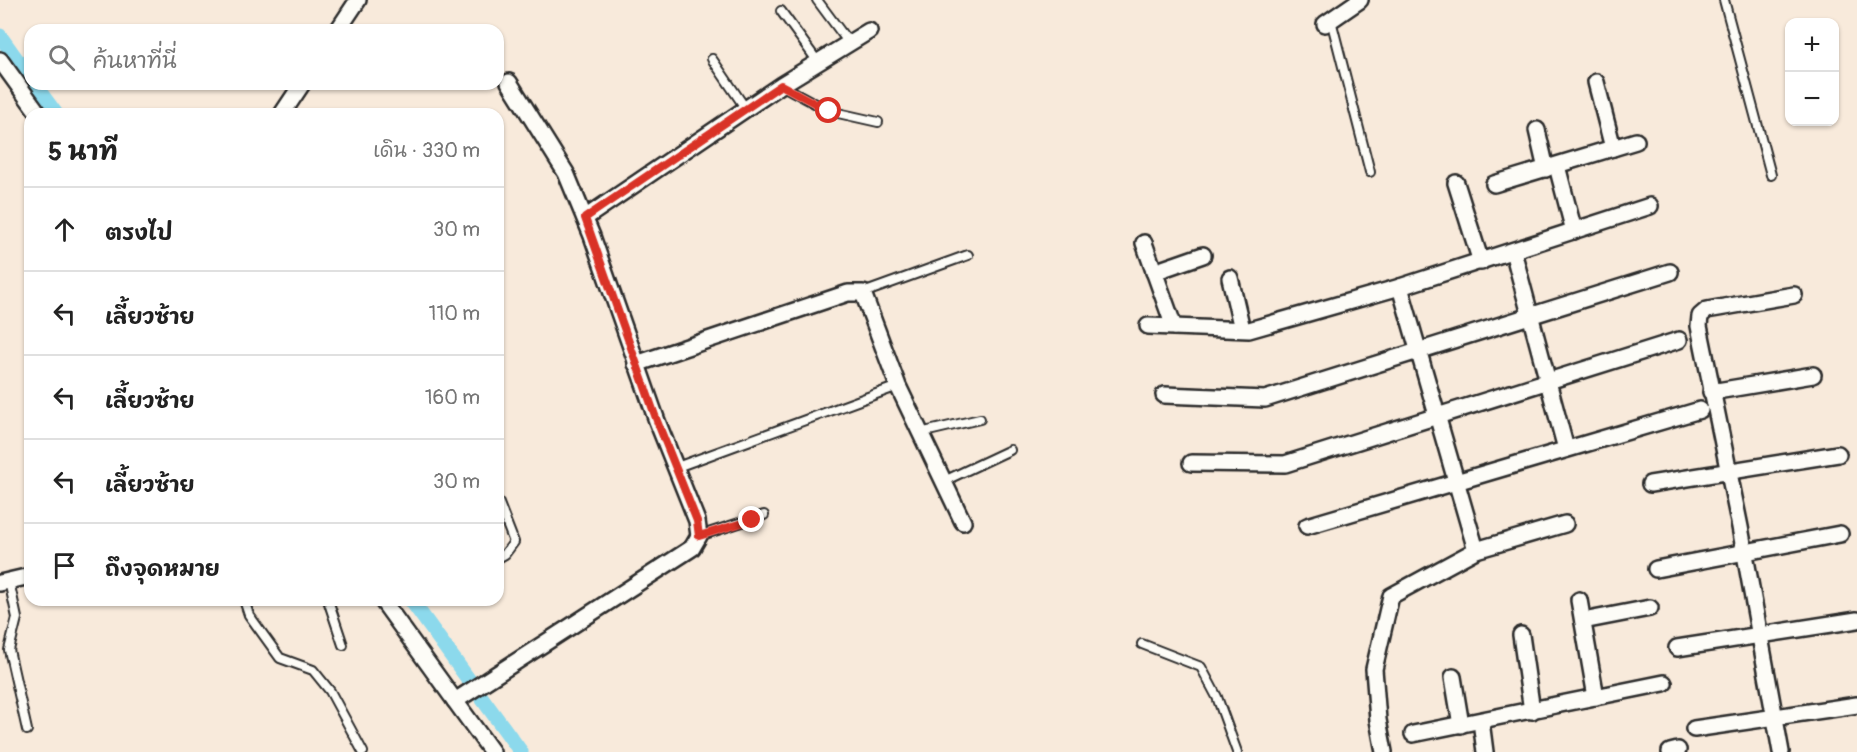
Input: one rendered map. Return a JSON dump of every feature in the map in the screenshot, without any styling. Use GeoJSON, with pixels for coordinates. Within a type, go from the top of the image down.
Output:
{"type":"FeatureCollection","features":[{"type":"Feature","properties":{"kind":"street"},"geometry":{"type":"LineString","coordinates":[[342,24],[358,0]]}},
{"type":"Feature","properties":{"kind":"street"},"geometry":{"type":"LineString","coordinates":[[1328,22],[1360,0]]}},
{"type":"Feature","properties":{"kind":"street"},"geometry":{"type":"LineString","coordinates":[[585,218],[781,85],[868,31]]}},
{"type":"Feature","properties":{"kind":"street"},"geometry":{"type":"LineString","coordinates":[[0,60],[35,108]]}},
{"type":"Feature","properties":{"kind":"street"},"geometry":{"type":"LineString","coordinates":[[455,700],[692,548],[699,536],[697,521],[636,364],[585,218],[566,173],[509,82]]}},
{"type":"Feature","properties":{"kind":"street"},"geometry":{"type":"LineString","coordinates":[[1596,82],[1613,148]]}},
{"type":"Feature","properties":{"kind":"street"},"geometry":{"type":"LineString","coordinates":[[286,108],[298,90]]}},
{"type":"Feature","properties":{"kind":"street"},"geometry":{"type":"LineString","coordinates":[[1537,130],[1574,231]]}},
{"type":"Feature","properties":{"kind":"street"},"geometry":{"type":"LineString","coordinates":[[1494,184],[1636,141]]}},
{"type":"Feature","properties":{"kind":"street"},"geometry":{"type":"LineString","coordinates":[[1456,183],[1481,262]]}},
{"type":"Feature","properties":{"kind":"street"},"geometry":{"type":"LineString","coordinates":[[1148,326],[1242,329],[1400,287],[1650,206]]}},
{"type":"Feature","properties":{"kind":"street"},"geometry":{"type":"LineString","coordinates":[[1144,243],[1174,327]]}},
{"type":"Feature","properties":{"kind":"street"},"geometry":{"type":"LineString","coordinates":[[1513,251],[1566,449]]}},
{"type":"Feature","properties":{"kind":"street"},"geometry":{"type":"LineString","coordinates":[[1154,272],[1203,255]]}},
{"type":"Feature","properties":{"kind":"street"},"geometry":{"type":"LineString","coordinates":[[1164,395],[1265,399],[1670,272]]}},
{"type":"Feature","properties":{"kind":"street"},"geometry":{"type":"LineString","coordinates":[[1230,278],[1242,329]]}},
{"type":"Feature","properties":{"kind":"street"},"geometry":{"type":"LineString","coordinates":[[1400,287],[1476,550]]}},
{"type":"Feature","properties":{"kind":"street"},"geometry":{"type":"LineString","coordinates":[[636,364],[848,293],[863,292],[898,386],[963,522]]}},
{"type":"Feature","properties":{"kind":"street"},"geometry":{"type":"LineString","coordinates":[[1781,752],[1745,551],[1699,326],[1700,316],[1707,310],[1794,295]]}},
{"type":"Feature","properties":{"kind":"street"},"geometry":{"type":"LineString","coordinates":[[1191,463],[1285,464],[1679,340]]}},
{"type":"Feature","properties":{"kind":"street"},"geometry":{"type":"LineString","coordinates":[[1711,392],[1813,375]]}},
{"type":"Feature","properties":{"kind":"street"},"geometry":{"type":"LineString","coordinates":[[1308,526],[1700,410]]}},
{"type":"Feature","properties":{"kind":"street"},"geometry":{"type":"LineString","coordinates":[[1650,484],[1838,454]]}},
{"type":"Feature","properties":{"kind":"street"},"geometry":{"type":"LineString","coordinates":[[1384,752],[1378,720],[1374,669],[1391,596],[1476,550],[1565,524]]}},
{"type":"Feature","properties":{"kind":"street"},"geometry":{"type":"LineString","coordinates":[[1656,569],[1840,534]]}},
{"type":"Feature","properties":{"kind":"street"},"geometry":{"type":"LineString","coordinates":[[4,582],[24,577]]}},
{"type":"Feature","properties":{"kind":"street"},"geometry":{"type":"LineString","coordinates":[[1579,600],[1596,697]]}},
{"type":"Feature","properties":{"kind":"street"},"geometry":{"type":"LineString","coordinates":[[386,606],[492,752]]}},
{"type":"Feature","properties":{"kind":"street"},"geometry":{"type":"LineString","coordinates":[[1583,621],[1650,608]]}},
{"type":"Feature","properties":{"kind":"street"},"geometry":{"type":"LineString","coordinates":[[1677,648],[1857,620]]}},
{"type":"Feature","properties":{"kind":"street"},"geometry":{"type":"LineString","coordinates":[[1521,634],[1532,711]]}},
{"type":"Feature","properties":{"kind":"street"},"geometry":{"type":"LineString","coordinates":[[1453,677],[1461,725]]}},
{"type":"Feature","properties":{"kind":"street"},"geometry":{"type":"LineString","coordinates":[[1413,734],[1664,683]]}},
{"type":"Feature","properties":{"kind":"street"},"geometry":{"type":"LineString","coordinates":[[1694,729],[1857,705]]}},
{"type":"Feature","properties":{"kind":"street"},"geometry":{"type":"LineString","coordinates":[[1481,722],[1485,752]]}},
{"type":"Feature","properties":{"kind":"lane"},"geometry":{"type":"LineString","coordinates":[[817,0],[849,43]]}},
{"type":"Feature","properties":{"kind":"lane"},"geometry":{"type":"LineString","coordinates":[[1724,0],[1771,175]]}},
{"type":"Feature","properties":{"kind":"lane"},"geometry":{"type":"LineString","coordinates":[[781,11],[818,62]]}},
{"type":"Feature","properties":{"kind":"lane"},"geometry":{"type":"LineString","coordinates":[[1328,22],[1370,172]]}},
{"type":"Feature","properties":{"kind":"lane"},"geometry":{"type":"LineString","coordinates":[[712,59],[746,109]]}},
{"type":"Feature","properties":{"kind":"lane"},"geometry":{"type":"LineString","coordinates":[[781,85],[829,111],[878,122]]}},
{"type":"Feature","properties":{"kind":"lane"},"geometry":{"type":"LineString","coordinates":[[863,292],[968,255]]}},
{"type":"Feature","properties":{"kind":"lane"},"geometry":{"type":"LineString","coordinates":[[677,467],[898,386]]}},
{"type":"Feature","properties":{"kind":"lane"},"geometry":{"type":"LineString","coordinates":[[920,433],[980,419]]}},
{"type":"Feature","properties":{"kind":"lane"},"geometry":{"type":"LineString","coordinates":[[944,481],[1010,450]]}},
{"type":"Feature","properties":{"kind":"lane"},"geometry":{"type":"LineString","coordinates":[[504,516],[514,542],[504,555]]}},
{"type":"Feature","properties":{"kind":"lane"},"geometry":{"type":"LineString","coordinates":[[699,536],[764,516]]}},
{"type":"Feature","properties":{"kind":"lane"},"geometry":{"type":"LineString","coordinates":[[4,582],[17,618],[9,650],[27,730]]}},
{"type":"Feature","properties":{"kind":"lane"},"geometry":{"type":"LineString","coordinates":[[246,606],[249,615],[280,658],[313,670],[330,690],[363,752]]}},
{"type":"Feature","properties":{"kind":"lane"},"geometry":{"type":"LineString","coordinates":[[330,606],[343,645]]}},
{"type":"Feature","properties":{"kind":"lane"},"geometry":{"type":"LineString","coordinates":[[1142,644],[1201,667],[1217,697],[1237,752]]}},
{"type":"Feature","properties":{"kind":"waterway"},"geometry":{"type":"LineString","coordinates":[[0,36],[24,70]]}},
{"type":"Feature","properties":{"kind":"waterway"},"geometry":{"type":"LineString","coordinates":[[38,90],[52,108]]}},
{"type":"Feature","properties":{"kind":"waterway"},"geometry":{"type":"LineString","coordinates":[[415,606],[521,752]]}},
{"type":"Feature","properties":{"kind":"route"},"geometry":{"type":"LineString","coordinates":[[752,520],[699,536],[697,521],[657,421],[585,218],[781,85],[829,111]]}}]}
